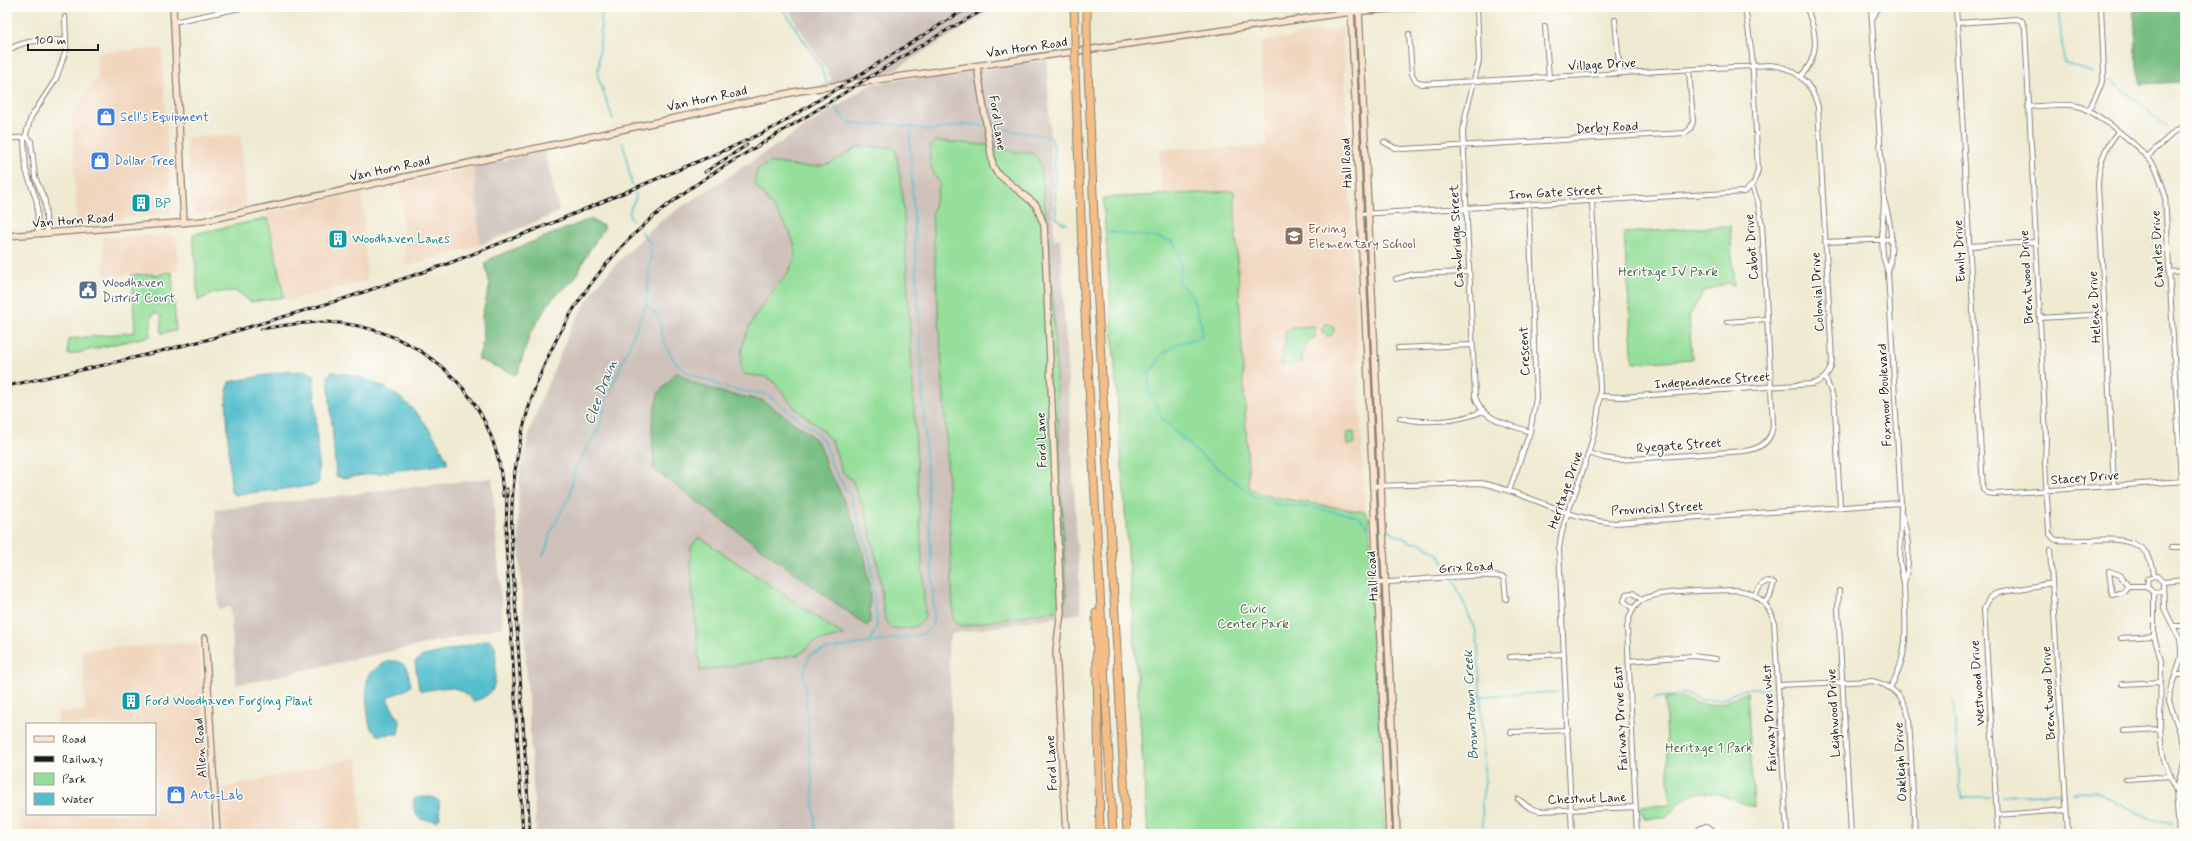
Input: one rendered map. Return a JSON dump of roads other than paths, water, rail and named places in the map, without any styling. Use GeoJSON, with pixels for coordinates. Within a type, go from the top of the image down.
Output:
{"type":"FeatureCollection","features":[{"type":"Feature","properties":{"kind":"highway"},"geometry":{"type":"LineString","coordinates":[[1074,7],[1084,294],[1099,597],[1113,834]]}},
{"type":"Feature","properties":{"kind":"highway"},"geometry":{"type":"LineString","coordinates":[[1087,7],[1095,259],[1127,834]]}},
{"type":"Feature","properties":{"kind":"highway"},"geometry":{"type":"LineString","coordinates":[[1099,597],[1096,608],[1096,624],[1100,834]]}},
{"type":"Feature","properties":{"kind":"highway"},"geometry":{"type":"LineString","coordinates":[[1125,799],[1130,813],[1132,834]]}},
{"type":"Feature","properties":{"kind":"street"},"geometry":{"type":"LineString","coordinates":[[173,7],[184,223]]}},
{"type":"Feature","properties":{"kind":"street"},"geometry":{"type":"LineString","coordinates":[[173,22],[245,7]]}},
{"type":"Feature","properties":{"kind":"street","name":"Van Horn Road"},"geometry":{"type":"LineString","coordinates":[[7,236],[203,221],[290,204],[774,96],[1351,10],[1416,7]]}},
{"type":"Feature","properties":{"kind":"street","name":"Cambridge Street"},"geometry":{"type":"LineString","coordinates":[[1477,7],[1479,56],[1464,121],[1463,146],[1475,396],[1483,411]]}},
{"type":"Feature","properties":{"kind":"street"},"geometry":{"type":"LineString","coordinates":[[1745,7],[1752,66],[1758,170],[1756,179],[1752,186]]}},
{"type":"Feature","properties":{"kind":"street","name":"Foxmoor Boulevard"},"geometry":{"type":"LineString","coordinates":[[1871,7],[1873,18],[1884,200],[1882,239],[1883,256],[1888,273],[1902,515],[1909,545],[1909,560],[1904,584]]}},
{"type":"Feature","properties":{"kind":"street","name":"Foxmoor Boulevard"},"geometry":{"type":"LineString","coordinates":[[1873,18],[1878,7]]}},
{"type":"Feature","properties":{"kind":"street","name":"Emily Drive"},"geometry":{"type":"LineString","coordinates":[[1956,7],[1983,489],[1987,493]]}},
{"type":"Feature","properties":{"kind":"street"},"geometry":{"type":"LineString","coordinates":[[2089,110],[2101,85],[2104,72],[2101,7]]}},
{"type":"Feature","properties":{"kind":"street","name":"Hall Road"},"geometry":{"type":"LineString","coordinates":[[1359,9],[1397,834]]}},
{"type":"Feature","properties":{"kind":"street","name":"Hall Road"},"geometry":{"type":"LineString","coordinates":[[1351,10],[1389,834]]}},
{"type":"Feature","properties":{"kind":"street"},"geometry":{"type":"LineString","coordinates":[[1800,76],[1812,62],[1815,50],[1814,28],[1808,11]]}},
{"type":"Feature","properties":{"kind":"street"},"geometry":{"type":"LineString","coordinates":[[38,234],[37,202],[26,170],[24,142],[27,137],[31,117],[56,79],[66,50],[65,17]]}},
{"type":"Feature","properties":{"kind":"street","name":"Brentwood Drive"},"geometry":{"type":"LineString","coordinates":[[1957,23],[2016,19],[2023,22],[2025,28],[2046,437],[2044,464],[2049,532],[2054,539],[2057,540],[2106,539],[2140,547],[2151,558],[2154,576]]}},
{"type":"Feature","properties":{"kind":"street"},"geometry":{"type":"LineString","coordinates":[[1615,20],[1620,74]]}},
{"type":"Feature","properties":{"kind":"street"},"geometry":{"type":"LineString","coordinates":[[1545,26],[1548,78]]}},
{"type":"Feature","properties":{"kind":"street","name":"Village Drive"},"geometry":{"type":"LineString","coordinates":[[1409,34],[1412,70],[1415,80],[1422,84],[1752,66],[1780,67],[1800,76]]}},
{"type":"Feature","properties":{"kind":"street"},"geometry":{"type":"LineString","coordinates":[[7,52],[18,45],[28,42],[66,40]]}},
{"type":"Feature","properties":{"kind":"street","name":"Ford Lane"},"geometry":{"type":"LineString","coordinates":[[977,66],[993,166],[997,173],[1036,205],[1044,225],[1061,612],[1056,650],[1066,834]]}},
{"type":"Feature","properties":{"kind":"street","name":"Derby Road"},"geometry":{"type":"LineString","coordinates":[[1463,146],[1685,133],[1690,129],[1693,122],[1690,70]]}},
{"type":"Feature","properties":{"kind":"street","name":"Colonial Drive"},"geometry":{"type":"LineString","coordinates":[[1800,76],[1812,90],[1818,107],[1832,360],[1830,369],[1825,377]]}},
{"type":"Feature","properties":{"kind":"street","name":"Charles Drive"},"geometry":{"type":"LineString","coordinates":[[2028,107],[2067,105],[2089,110],[2147,157],[2157,171],[2165,195],[2183,481]]}},
{"type":"Feature","properties":{"kind":"street"},"geometry":{"type":"LineString","coordinates":[[2147,157],[2173,132],[2185,125]]}},
{"type":"Feature","properties":{"kind":"street","name":"Helene Drive"},"geometry":{"type":"LineString","coordinates":[[2114,486],[2098,181],[2103,154],[2118,132]]}},
{"type":"Feature","properties":{"kind":"street"},"geometry":{"type":"LineString","coordinates":[[7,139],[27,137]]}},
{"type":"Feature","properties":{"kind":"street"},"geometry":{"type":"LineString","coordinates":[[27,137],[31,141],[35,177],[44,201],[47,234]]}},
{"type":"Feature","properties":{"kind":"street"},"geometry":{"type":"LineString","coordinates":[[1384,142],[1395,148],[1403,149],[1463,146]]}},
{"type":"Feature","properties":{"kind":"street"},"geometry":{"type":"LineString","coordinates":[[1359,175],[1366,175]]}},
{"type":"Feature","properties":{"kind":"street","name":"Iron Gate Street"},"geometry":{"type":"LineString","coordinates":[[1360,214],[1738,193],[1752,186]]}},
{"type":"Feature","properties":{"kind":"street","name":"Cabot Drive"},"geometry":{"type":"LineString","coordinates":[[1752,186],[1761,218],[1767,319],[1772,429],[1767,440]]}},
{"type":"Feature","properties":{"kind":"street","name":"Foxmoor Boulevard"},"geometry":{"type":"LineString","coordinates":[[1884,200],[1892,239],[1888,273]]}},
{"type":"Feature","properties":{"kind":"street","name":"Heritage Drive"},"geometry":{"type":"LineString","coordinates":[[1572,834],[1559,549],[1568,512],[1590,453],[1596,426],[1600,396],[1592,201]]}},
{"type":"Feature","properties":{"kind":"street","name":"Crescent"},"geometry":{"type":"LineString","coordinates":[[1509,491],[1530,432],[1535,409],[1537,386],[1529,205]]}},
{"type":"Feature","properties":{"kind":"street"},"geometry":{"type":"LineString","coordinates":[[1826,242],[1892,239]]}},
{"type":"Feature","properties":{"kind":"street"},"geometry":{"type":"LineString","coordinates":[[1970,246],[2036,242]]}},
{"type":"Feature","properties":{"kind":"street"},"geometry":{"type":"LineString","coordinates":[[1396,279],[1414,274],[1469,272]]}},
{"type":"Feature","properties":{"kind":"street"},"geometry":{"type":"LineString","coordinates":[[2169,272],[2185,272]]}},
{"type":"Feature","properties":{"kind":"street"},"geometry":{"type":"LineString","coordinates":[[2040,318],[2106,314]]}},
{"type":"Feature","properties":{"kind":"street"},"geometry":{"type":"LineString","coordinates":[[1365,318],[1373,318]]}},
{"type":"Feature","properties":{"kind":"street"},"geometry":{"type":"LineString","coordinates":[[1727,322],[1767,319]]}},
{"type":"Feature","properties":{"kind":"street"},"geometry":{"type":"LineString","coordinates":[[1398,348],[1472,345]]}},
{"type":"Feature","properties":{"kind":"street"},"geometry":{"type":"LineString","coordinates":[[1825,377],[1832,394],[1835,409],[1840,508]]}},
{"type":"Feature","properties":{"kind":"street","name":"Independence Street"},"geometry":{"type":"LineString","coordinates":[[1600,396],[1621,397],[1812,384],[1825,377]]}},
{"type":"Feature","properties":{"kind":"street"},"geometry":{"type":"LineString","coordinates":[[1400,418],[1415,420],[1454,420],[1466,418],[1483,411],[1493,418],[1530,432]]}},
{"type":"Feature","properties":{"kind":"street","name":"Ryegate Street"},"geometry":{"type":"LineString","coordinates":[[1590,453],[1604,458],[1619,460],[1736,452],[1757,449],[1767,440]]}},
{"type":"Feature","properties":{"kind":"street","name":"Stacey Drive"},"geometry":{"type":"LineString","coordinates":[[1987,493],[2046,491],[2183,481]]}},
{"type":"Feature","properties":{"kind":"street","name":"Provincial Street"},"geometry":{"type":"LineString","coordinates":[[1372,486],[1472,482],[1490,485],[1509,491],[1592,520],[1615,523],[1901,503]]}},
{"type":"Feature","properties":{"kind":"street","name":"Foxmoor Boulevard"},"geometry":{"type":"LineString","coordinates":[[1890,688],[1900,670],[1905,654],[1904,584],[1899,550],[1902,515]]}},
{"type":"Feature","properties":{"kind":"street"},"geometry":{"type":"LineString","coordinates":[[2172,547],[2185,547]]}},
{"type":"Feature","properties":{"kind":"street","name":"Brentwood Drive"},"geometry":{"type":"LineString","coordinates":[[2050,550],[2068,834]]}},
{"type":"Feature","properties":{"kind":"street"},"geometry":{"type":"LineString","coordinates":[[2128,586],[2120,575],[2109,571],[2112,595],[2122,592],[2128,586],[2147,586],[2154,593],[2154,636],[2161,660],[2162,682],[2160,729],[2164,760],[2176,790],[2179,834]]}},
{"type":"Feature","properties":{"kind":"street","name":"Grix Road"},"geometry":{"type":"LineString","coordinates":[[1385,582],[1476,575],[1500,576],[1504,578],[1506,599]]}},
{"type":"Feature","properties":{"kind":"street"},"geometry":{"type":"LineString","coordinates":[[2147,586],[2148,579],[2154,576],[2160,578],[2163,582],[2164,608],[2180,640],[2182,649],[2181,658],[2169,701],[2185,747]]}},
{"type":"Feature","properties":{"kind":"street"},"geometry":{"type":"LineString","coordinates":[[2163,582],[2185,580]]}},
{"type":"Feature","properties":{"kind":"street"},"geometry":{"type":"LineString","coordinates":[[1633,609],[1624,601],[1626,594],[1633,593],[1642,600],[1654,595],[1732,590],[1745,591],[1755,595],[1761,585],[1767,581],[1774,583],[1770,596],[1764,603]]}},
{"type":"Feature","properties":{"kind":"street"},"geometry":{"type":"LineString","coordinates":[[1377,583],[1385,582]]}},
{"type":"Feature","properties":{"kind":"street","name":"Westwood Drive"},"geometry":{"type":"LineString","coordinates":[[1998,834],[1984,609],[1990,597],[2001,591],[2052,583]]}},
{"type":"Feature","properties":{"kind":"street"},"geometry":{"type":"LineString","coordinates":[[2154,593],[2163,590]]}},
{"type":"Feature","properties":{"kind":"street","name":"Leighwood Drive"},"geometry":{"type":"LineString","coordinates":[[1839,591],[1838,608],[1851,834]]}},
{"type":"Feature","properties":{"kind":"street","name":"Fairway Drive West"},"geometry":{"type":"LineString","coordinates":[[1755,595],[1771,612],[1775,625],[1787,834]]}},
{"type":"Feature","properties":{"kind":"street","name":"Fairway Drive East"},"geometry":{"type":"LineString","coordinates":[[1637,834],[1627,627],[1633,609],[1642,600]]}},
{"type":"Feature","properties":{"kind":"street"},"geometry":{"type":"LineString","coordinates":[[2173,626],[2185,626]]}},
{"type":"Feature","properties":{"kind":"street"},"geometry":{"type":"LineString","coordinates":[[2121,638],[2154,636]]}},
{"type":"Feature","properties":{"kind":"street","name":"Allen Road"},"geometry":{"type":"LineString","coordinates":[[205,638],[217,834]]}},
{"type":"Feature","properties":{"kind":"street"},"geometry":{"type":"LineString","coordinates":[[1510,657],[1564,654]]}},
{"type":"Feature","properties":{"kind":"street"},"geometry":{"type":"LineString","coordinates":[[1628,661],[1693,656],[1716,660]]}},
{"type":"Feature","properties":{"kind":"street"},"geometry":{"type":"LineString","coordinates":[[2176,675],[2185,675]]}},
{"type":"Feature","properties":{"kind":"street","name":"Oakleigh Drive"},"geometry":{"type":"LineString","coordinates":[[1778,685],[1872,681],[1890,688],[1903,701],[1909,718],[1915,834]]}},
{"type":"Feature","properties":{"kind":"street"},"geometry":{"type":"LineString","coordinates":[[2122,684],[2162,682]]}},
{"type":"Feature","properties":{"kind":"street"},"geometry":{"type":"LineString","coordinates":[[2179,728],[2185,727]]}},
{"type":"Feature","properties":{"kind":"street"},"geometry":{"type":"LineString","coordinates":[[2123,731],[2160,729]]}},
{"type":"Feature","properties":{"kind":"street"},"geometry":{"type":"LineString","coordinates":[[1511,732],[1568,730]]}},
{"type":"Feature","properties":{"kind":"street"},"geometry":{"type":"LineString","coordinates":[[2176,790],[2184,774],[2185,761]]}},
{"type":"Feature","properties":{"kind":"street"},"geometry":{"type":"LineString","coordinates":[[2126,779],[2171,776]]}},
{"type":"Feature","properties":{"kind":"street"},"geometry":{"type":"LineString","coordinates":[[1387,796],[1395,796]]}},
{"type":"Feature","properties":{"kind":"street","name":"Chestnut Lane"},"geometry":{"type":"LineString","coordinates":[[1518,799],[1530,808],[1540,811],[1636,808]]}},
{"type":"Feature","properties":{"kind":"street"},"geometry":{"type":"LineString","coordinates":[[1997,815],[2066,810]]}},
{"type":"Feature","properties":{"kind":"street"},"geometry":{"type":"LineString","coordinates":[[1699,834],[1699,829],[1706,826],[1715,834],[1721,834]]}},
{"type":"Feature","properties":{"kind":"water"},"geometry":{"type":"Polygon","coordinates":[[[307,371],[314,375],[319,482],[316,485],[235,495],[231,492],[226,397],[229,382],[282,372],[307,371]]]}},
{"type":"Feature","properties":{"kind":"water"},"geometry":{"type":"Polygon","coordinates":[[[332,372],[371,381],[402,399],[427,425],[447,460],[447,464],[342,478],[336,476],[328,375],[332,372]]]}},
{"type":"Feature","properties":{"kind":"water"},"geometry":{"type":"Polygon","coordinates":[[[489,640],[495,647],[496,666],[494,685],[492,690],[487,695],[473,701],[462,691],[456,689],[438,688],[423,691],[419,689],[415,662],[421,657],[489,640]]]}},
{"type":"Feature","properties":{"kind":"water"},"geometry":{"type":"Polygon","coordinates":[[[388,661],[399,662],[406,667],[411,686],[387,699],[400,722],[398,734],[378,735],[371,729],[369,722],[367,680],[372,672],[388,661]]]}},
{"type":"Feature","properties":{"kind":"water"},"geometry":{"type":"Polygon","coordinates":[[[432,797],[439,801],[440,818],[436,821],[420,819],[416,814],[413,806],[415,798],[432,797]]]}},
{"type":"Feature","properties":{"kind":"waterway","name":"Clee Drain"},"geometry":{"type":"LineString","coordinates":[[602,7],[598,77],[613,119]]}},
{"type":"Feature","properties":{"kind":"waterway","name":"Brownstown Creek"},"geometry":{"type":"LineString","coordinates":[[782,7],[821,67],[826,82]]}},
{"type":"Feature","properties":{"kind":"waterway"},"geometry":{"type":"LineString","coordinates":[[2058,7],[2064,62],[2093,73]]}},
{"type":"Feature","properties":{"kind":"waterway"},"geometry":{"type":"LineString","coordinates":[[2112,81],[2167,126]]}},
{"type":"Feature","properties":{"kind":"waterway","name":"Brownstown Creek"},"geometry":{"type":"LineString","coordinates":[[835,106],[845,121],[863,125],[872,126],[881,123],[934,130],[967,124],[986,126]]}},
{"type":"Feature","properties":{"kind":"waterway"},"geometry":{"type":"LineString","coordinates":[[816,834],[804,674],[810,655],[824,650],[924,634],[932,627],[934,612],[910,145],[911,126]]}},
{"type":"Feature","properties":{"kind":"waterway","name":"Brownstown Creek"},"geometry":{"type":"LineString","coordinates":[[989,127],[1051,137],[1054,148],[1056,217],[1062,223],[1066,223]]}},
{"type":"Feature","properties":{"kind":"waterway"},"geometry":{"type":"LineString","coordinates":[[2180,140],[2185,144]]}},
{"type":"Feature","properties":{"kind":"waterway","name":"Clee Drain"},"geometry":{"type":"LineString","coordinates":[[623,143],[632,185]]}},
{"type":"Feature","properties":{"kind":"waterway","name":"Clee Drain"},"geometry":{"type":"LineString","coordinates":[[632,221],[630,218],[630,212],[631,206],[636,198],[635,192]]}},
{"type":"Feature","properties":{"kind":"waterway","name":"Clee Drain"},"geometry":{"type":"LineString","coordinates":[[542,556],[546,550],[550,533],[570,495],[575,468],[599,428],[607,399],[646,305],[651,244],[641,231]]}},
{"type":"Feature","properties":{"kind":"waterway","name":"Brownstown Creek"},"geometry":{"type":"LineString","coordinates":[[1109,232],[1151,237]]}},
{"type":"Feature","properties":{"kind":"waterway","name":"Brownstown Creek"},"geometry":{"type":"LineString","coordinates":[[1154,237],[1172,241],[1178,251],[1181,265],[1178,284],[1191,293],[1202,327],[1202,334],[1200,337],[1179,343],[1163,354],[1149,373],[1149,392],[1164,421],[1195,450],[1255,497],[1276,504],[1308,507],[1358,516],[1369,528]]}},
{"type":"Feature","properties":{"kind":"waterway"},"geometry":{"type":"LineString","coordinates":[[646,305],[658,316],[663,339],[674,361],[688,373],[728,389],[766,394],[811,428],[824,441],[832,466],[850,496],[870,558],[877,626],[870,642]]}},
{"type":"Feature","properties":{"kind":"waterway","name":"Brownstown Creek"},"geometry":{"type":"LineString","coordinates":[[1387,530],[1411,542],[1423,544],[1431,549],[1439,555],[1451,575]]}},
{"type":"Feature","properties":{"kind":"waterway","name":"Brownstown Creek"},"geometry":{"type":"LineString","coordinates":[[1454,580],[1476,632],[1478,646],[1485,782],[1482,800],[1483,834]]}},
{"type":"Feature","properties":{"kind":"waterway"},"geometry":{"type":"LineString","coordinates":[[1655,698],[1685,694],[1702,700],[1721,699],[1744,689],[1768,689]]}},
{"type":"Feature","properties":{"kind":"waterway"},"geometry":{"type":"LineString","coordinates":[[1480,696],[1558,692]]}},
{"type":"Feature","properties":{"kind":"waterway"},"geometry":{"type":"LineString","coordinates":[[1953,699],[1961,797],[1989,797]]}},
{"type":"Feature","properties":{"kind":"waterway"},"geometry":{"type":"LineString","coordinates":[[2072,793],[2097,791],[2146,817],[2172,823]]}},
{"type":"Feature","properties":{"kind":"waterway"},"geometry":{"type":"LineString","coordinates":[[2002,796],[2058,793]]}},
{"type":"Feature","properties":{"kind":"railway"},"geometry":{"type":"LineString","coordinates":[[209,339],[346,298],[447,264],[552,223],[730,148],[775,127],[969,7]]}},
{"type":"Feature","properties":{"kind":"railway"},"geometry":{"type":"LineString","coordinates":[[530,834],[512,559],[513,490],[519,449],[528,409],[542,370],[560,333],[581,298],[605,265],[633,235],[678,197],[723,167],[902,57],[989,7]]}},
{"type":"Feature","properties":{"kind":"railway"},"geometry":{"type":"LineString","coordinates":[[705,172],[747,145]]}},
{"type":"Feature","properties":{"kind":"railway"},"geometry":{"type":"LineString","coordinates":[[261,329],[318,322],[356,326],[383,333],[409,345],[432,360],[453,378],[471,399],[486,424],[499,462],[503,496]]}},
{"type":"Feature","properties":{"kind":"railway"},"geometry":{"type":"LineString","coordinates":[[7,386],[104,365],[214,338]]}},
{"type":"Feature","properties":{"kind":"railway"},"geometry":{"type":"LineString","coordinates":[[507,489],[506,543],[523,834]]}},
{"type":"Feature","properties":{"kind":"place","name":"Sell's Equipment"},"geometry":{"type":"Point","coordinates":[106,117]}},
{"type":"Feature","properties":{"kind":"place","name":"Dollar Tree"},"geometry":{"type":"Point","coordinates":[100,161]}},
{"type":"Feature","properties":{"kind":"place","name":"BP"},"geometry":{"type":"Point","coordinates":[141,203]}},
{"type":"Feature","properties":{"kind":"place","name":"Erving Elementary School"},"geometry":{"type":"Point","coordinates":[1294,236]}},
{"type":"Feature","properties":{"kind":"place","name":"Woodhaven Lanes"},"geometry":{"type":"Point","coordinates":[338,239]}},
{"type":"Feature","properties":{"kind":"place","name":"Woodhaven District Court"},"geometry":{"type":"Point","coordinates":[88,290]}},
{"type":"Feature","properties":{"kind":"place","name":"Ford Woodhaven Forging Plant"},"geometry":{"type":"Point","coordinates":[131,701]}},
{"type":"Feature","properties":{"kind":"place","name":"Auto-Lab"},"geometry":{"type":"Point","coordinates":[176,795]}},
{"type":"Feature","properties":{"kind":"park label","name":"Heritage IV Park"},"geometry":{"type":"Point","coordinates":[1668,272]}},
{"type":"Feature","properties":{"kind":"park label","name":"Civic Center Park"},"geometry":{"type":"Point","coordinates":[1253,616]}},
{"type":"Feature","properties":{"kind":"park label","name":"Heritage 1 Park"},"geometry":{"type":"Point","coordinates":[1709,748]}}]}
